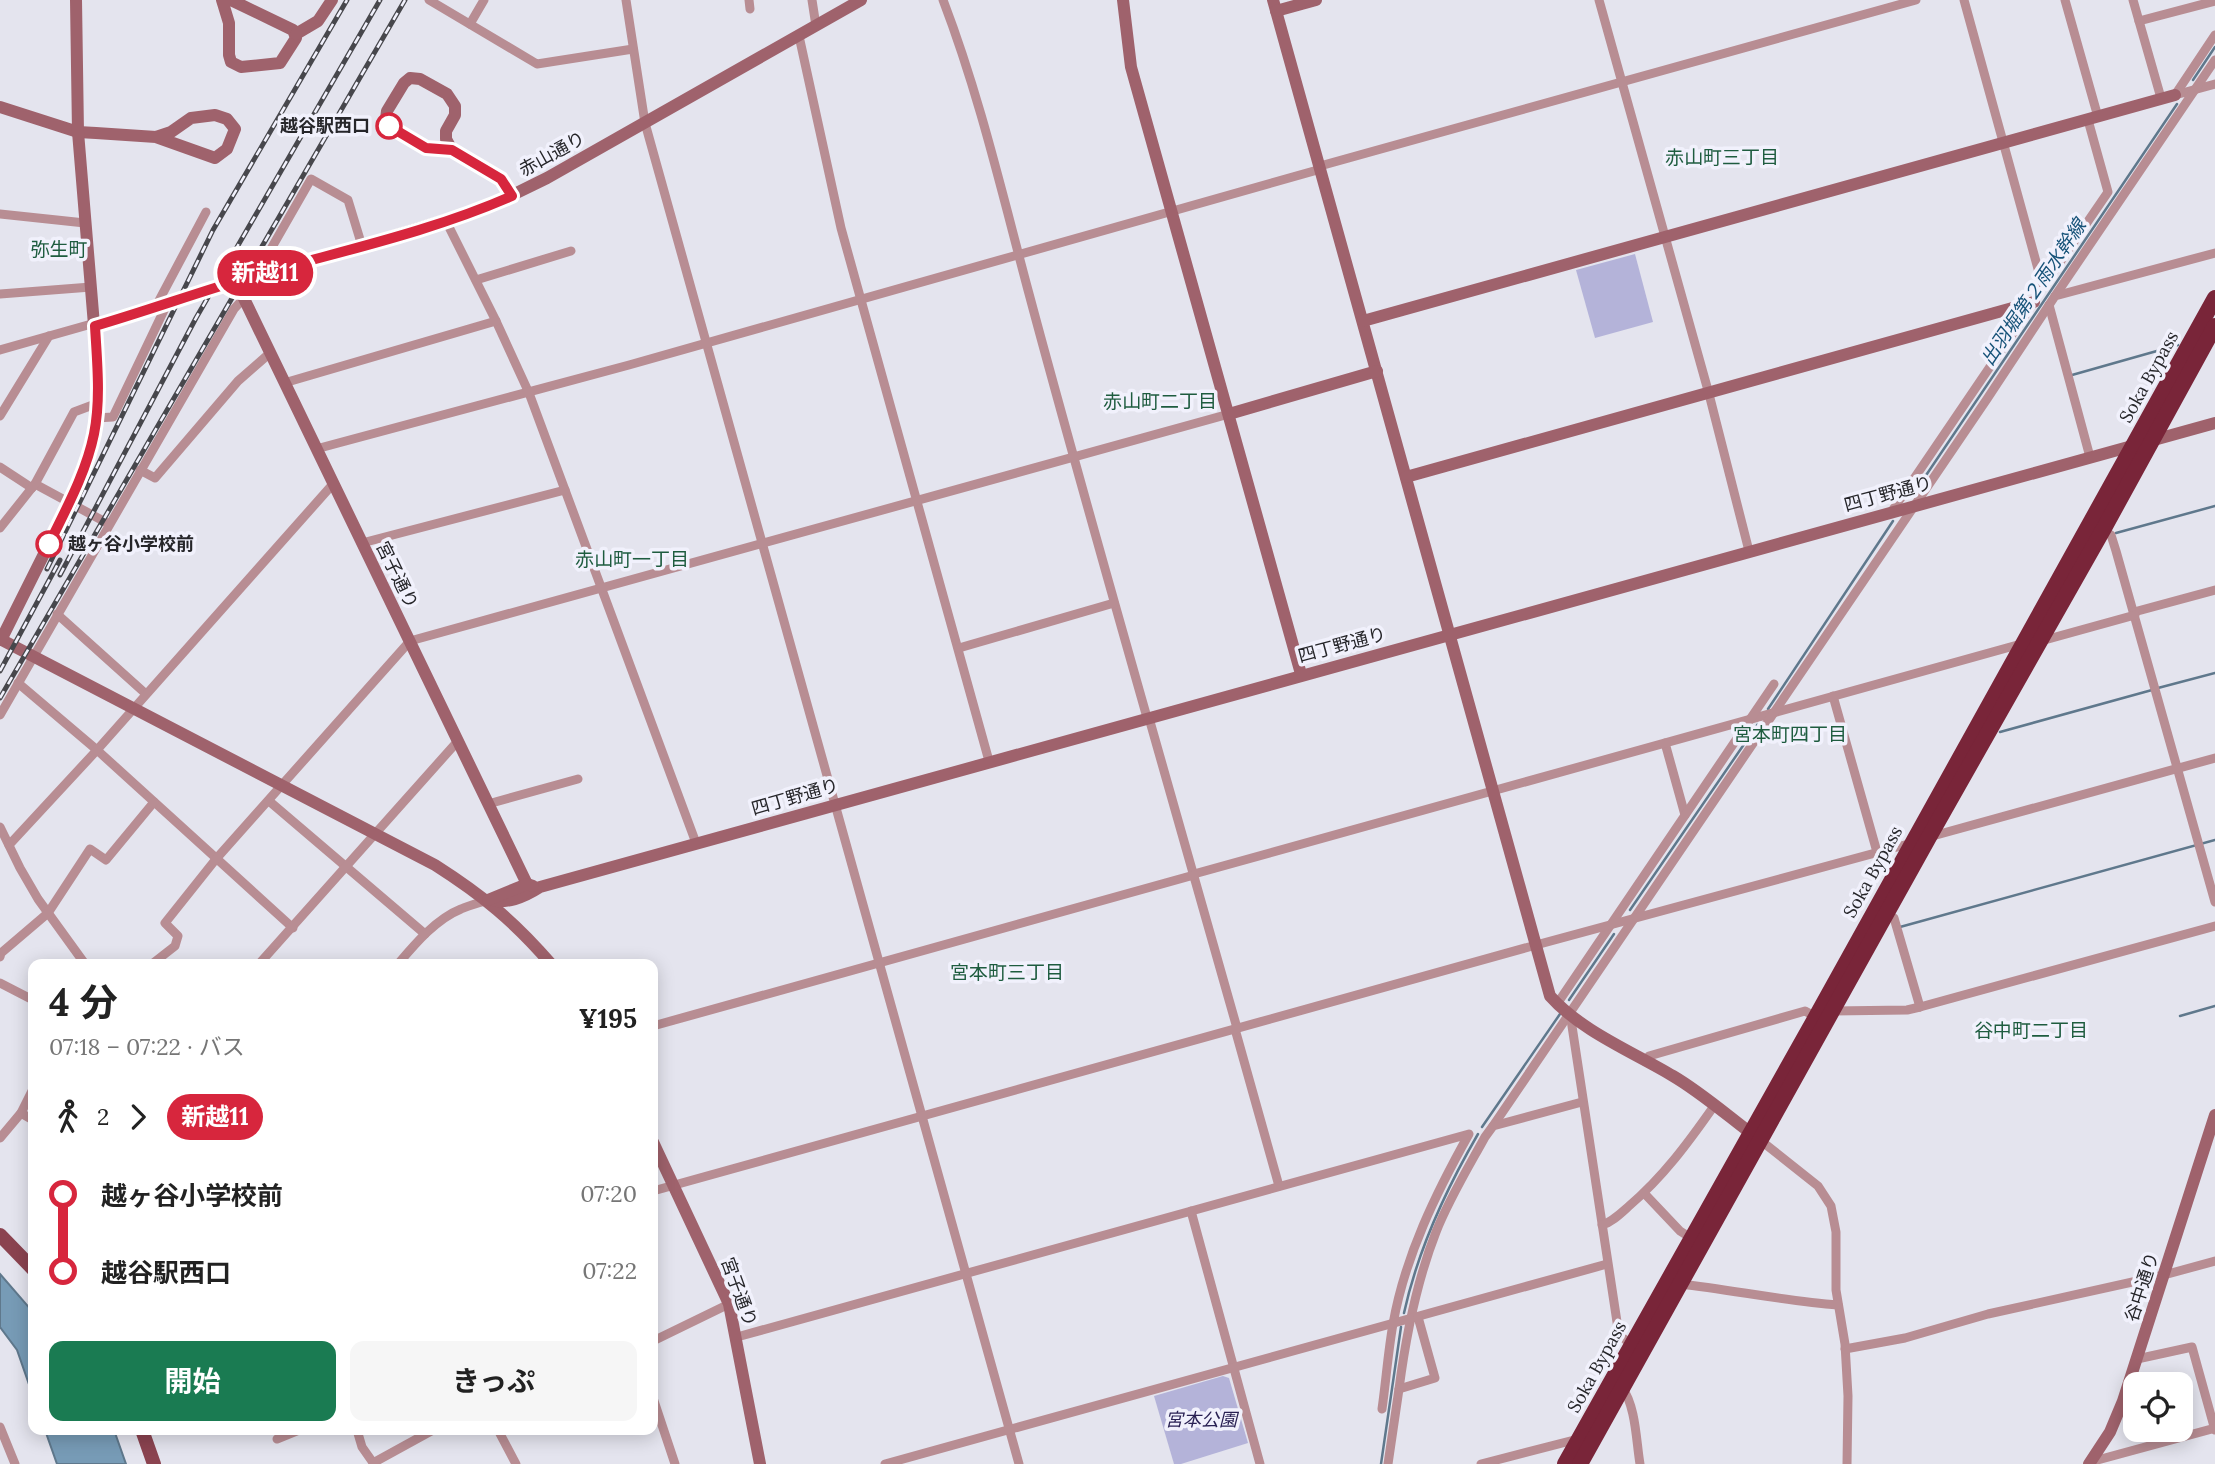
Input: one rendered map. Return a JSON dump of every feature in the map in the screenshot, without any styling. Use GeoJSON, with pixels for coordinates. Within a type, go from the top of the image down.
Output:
{"type":"FeatureCollection","features":[{"type":"Feature","properties":{"kind":"highway","name":"Soka Bypass"},"geometry":{"type":"LineString","coordinates":[[1565,1464],[1691,1238],[1833,1011],[1888,914],[2134,445],[2215,298]]}},
{"type":"Feature","properties":{"kind":"highway","name":"Soka Bypass"},"geometry":{"type":"LineString","coordinates":[[1580,1464],[1680,1283],[1816,1017],[1911,843],[2031,643],[2103,530],[2215,326]]}},
{"type":"Feature","properties":{"kind":"main road"},"geometry":{"type":"LineString","coordinates":[[0,1235],[28,1264]]}},
{"type":"Feature","properties":{"kind":"main road"},"geometry":{"type":"LineString","coordinates":[[144,1435],[154,1464]]}},
{"type":"Feature","properties":{"kind":"street"},"geometry":{"type":"LineString","coordinates":[[76,0],[78,132],[95,325],[98,403],[90,450],[69,502],[0,641],[435,865],[488,900],[526,935],[547,959]]}},
{"type":"Feature","properties":{"kind":"street"},"geometry":{"type":"LineString","coordinates":[[222,0],[229,23],[229,55],[232,62],[241,67],[280,63],[296,34],[318,21],[332,0]]}},
{"type":"Feature","properties":{"kind":"street"},"geometry":{"type":"LineString","coordinates":[[231,0],[249,4],[296,34]]}},
{"type":"Feature","properties":{"kind":"street"},"geometry":{"type":"LineString","coordinates":[[429,0],[537,64],[633,49]]}},
{"type":"Feature","properties":{"kind":"street"},"geometry":{"type":"LineString","coordinates":[[470,24],[484,0]]}},
{"type":"Feature","properties":{"kind":"street"},"geometry":{"type":"LineString","coordinates":[[626,0],[645,123],[1019,1464]]}},
{"type":"Feature","properties":{"kind":"street"},"geometry":{"type":"LineString","coordinates":[[812,0],[816,26]]}},
{"type":"Feature","properties":{"kind":"street","name":"赤山通り"},"geometry":{"type":"LineString","coordinates":[[95,325],[488,207],[645,123],[861,0]]}},
{"type":"Feature","properties":{"kind":"street"},"geometry":{"type":"LineString","coordinates":[[943,0],[985,132],[1073,457],[1194,874],[1279,1186]]}},
{"type":"Feature","properties":{"kind":"street"},"geometry":{"type":"LineString","coordinates":[[1123,0],[1131,66],[1301,674]]}},
{"type":"Feature","properties":{"kind":"street"},"geometry":{"type":"LineString","coordinates":[[1316,0],[1275,6],[1550,996],[1614,1045],[1675,1077],[1755,1136],[1818,1186],[1831,1206],[1836,1232],[1836,1290],[1845,1349],[1848,1396],[1847,1464]]}},
{"type":"Feature","properties":{"kind":"street"},"geometry":{"type":"LineString","coordinates":[[1599,0],[1709,394],[1749,551]]}},
{"type":"Feature","properties":{"kind":"street"},"geometry":{"type":"LineString","coordinates":[[316,449],[706,344],[1916,0]]}},
{"type":"Feature","properties":{"kind":"street"},"geometry":{"type":"LineString","coordinates":[[1964,0],[2043,287],[2108,192],[2065,0]]}},
{"type":"Feature","properties":{"kind":"street"},"geometry":{"type":"LineString","coordinates":[[2133,0],[2161,98]]}},
{"type":"Feature","properties":{"kind":"street"},"geometry":{"type":"LineString","coordinates":[[2139,22],[2215,1]]}},
{"type":"Feature","properties":{"kind":"street"},"geometry":{"type":"LineString","coordinates":[[229,23],[237,12],[249,4]]}},
{"type":"Feature","properties":{"kind":"street"},"geometry":{"type":"LineString","coordinates":[[2175,95],[2215,34]]}},
{"type":"Feature","properties":{"kind":"street"},"geometry":{"type":"LineString","coordinates":[[799,36],[841,228],[989,761]]}},
{"type":"Feature","properties":{"kind":"street"},"geometry":{"type":"LineString","coordinates":[[1388,1464],[1399,1389],[1437,1230],[1467,1168],[2215,60]]}},
{"type":"Feature","properties":{"kind":"street"},"geometry":{"type":"LineString","coordinates":[[452,150],[446,139],[446,131],[455,115],[455,106],[447,94],[420,79],[410,78],[387,111],[389,126],[426,148],[452,150],[501,179],[512,196]]}},
{"type":"Feature","properties":{"kind":"street"},"geometry":{"type":"LineString","coordinates":[[1363,321],[2215,84]]}},
{"type":"Feature","properties":{"kind":"street"},"geometry":{"type":"LineString","coordinates":[[0,107],[78,132],[156,137],[209,158],[220,156],[228,149],[235,129],[227,119],[215,115],[196,117],[156,137]]}},
{"type":"Feature","properties":{"kind":"street"},"geometry":{"type":"LineString","coordinates":[[181,125],[181,139],[188,150]]}},
{"type":"Feature","properties":{"kind":"street"},"geometry":{"type":"LineString","coordinates":[[256,275],[311,179],[348,200],[362,246]]}},
{"type":"Feature","properties":{"kind":"street"},"geometry":{"type":"LineString","coordinates":[[96,418],[113,417],[205,212]]}},
{"type":"Feature","properties":{"kind":"street"},"geometry":{"type":"LineString","coordinates":[[0,214],[85,223]]}},
{"type":"Feature","properties":{"kind":"street"},"geometry":{"type":"LineString","coordinates":[[446,221],[529,393],[696,843]]}},
{"type":"Feature","properties":{"kind":"street"},"geometry":{"type":"LineString","coordinates":[[476,280],[571,251]]}},
{"type":"Feature","properties":{"kind":"street"},"geometry":{"type":"LineString","coordinates":[[2055,296],[2215,253]]}},
{"type":"Feature","properties":{"kind":"street","name":"宮子通り"},"geometry":{"type":"LineString","coordinates":[[236,282],[457,742],[533,886]]}},
{"type":"Feature","properties":{"kind":"street"},"geometry":{"type":"LineString","coordinates":[[0,294],[91,287]]}},
{"type":"Feature","properties":{"kind":"street"},"geometry":{"type":"LineString","coordinates":[[0,715],[234,309],[244,298]]}},
{"type":"Feature","properties":{"kind":"street"},"geometry":{"type":"LineString","coordinates":[[1406,477],[2034,302]]}},
{"type":"Feature","properties":{"kind":"street"},"geometry":{"type":"LineString","coordinates":[[1892,511],[2034,302]]}},
{"type":"Feature","properties":{"kind":"street"},"geometry":{"type":"LineString","coordinates":[[2049,305],[2090,457]]}},
{"type":"Feature","properties":{"kind":"street"},"geometry":{"type":"LineString","coordinates":[[284,383],[496,321]]}},
{"type":"Feature","properties":{"kind":"street"},"geometry":{"type":"LineString","coordinates":[[0,350],[95,325]]}},
{"type":"Feature","properties":{"kind":"street"},"geometry":{"type":"LineString","coordinates":[[0,416],[49,336]]}},
{"type":"Feature","properties":{"kind":"street"},"geometry":{"type":"LineString","coordinates":[[140,471],[155,478],[238,381],[270,353]]}},
{"type":"Feature","properties":{"kind":"street"},"geometry":{"type":"LineString","coordinates":[[158,959],[175,946],[178,936],[164,923],[216,859],[410,641],[1377,371]]}},
{"type":"Feature","properties":{"kind":"street"},"geometry":{"type":"LineString","coordinates":[[0,528],[33,486],[74,412],[98,403]]}},
{"type":"Feature","properties":{"kind":"street","name":"四丁野通り"},"geometry":{"type":"LineString","coordinates":[[402,959],[425,934],[460,909],[533,886],[2215,423]]}},
{"type":"Feature","properties":{"kind":"street"},"geometry":{"type":"LineString","coordinates":[[0,467],[109,524]]}},
{"type":"Feature","properties":{"kind":"street"},"geometry":{"type":"LineString","coordinates":[[9,845],[97,750],[332,484]]}},
{"type":"Feature","properties":{"kind":"street"},"geometry":{"type":"LineString","coordinates":[[362,543],[565,490]]}},
{"type":"Feature","properties":{"kind":"street"},"geometry":{"type":"LineString","coordinates":[[2103,530],[2111,535],[2215,902]]}},
{"type":"Feature","properties":{"kind":"street"},"geometry":{"type":"LineString","coordinates":[[658,1025],[2215,590]]}},
{"type":"Feature","properties":{"kind":"street"},"geometry":{"type":"LineString","coordinates":[[959,648],[1114,603]]}},
{"type":"Feature","properties":{"kind":"street"},"geometry":{"type":"LineString","coordinates":[[57,614],[146,694]]}},
{"type":"Feature","properties":{"kind":"street"},"geometry":{"type":"LineString","coordinates":[[18,683],[97,750],[293,928]]}},
{"type":"Feature","properties":{"kind":"street"},"geometry":{"type":"LineString","coordinates":[[1558,1004],[1774,684]]}},
{"type":"Feature","properties":{"kind":"street"},"geometry":{"type":"LineString","coordinates":[[1833,696],[1877,852]]}},
{"type":"Feature","properties":{"kind":"street"},"geometry":{"type":"LineString","coordinates":[[265,959],[457,742]]}},
{"type":"Feature","properties":{"kind":"street"},"geometry":{"type":"LineString","coordinates":[[1665,743],[1685,815]]}},
{"type":"Feature","properties":{"kind":"street"},"geometry":{"type":"LineString","coordinates":[[658,1190],[2215,758]]}},
{"type":"Feature","properties":{"kind":"street"},"geometry":{"type":"LineString","coordinates":[[488,804],[579,779]]}},
{"type":"Feature","properties":{"kind":"street"},"geometry":{"type":"LineString","coordinates":[[269,801],[425,934]]}},
{"type":"Feature","properties":{"kind":"street"},"geometry":{"type":"LineString","coordinates":[[0,957],[1,953],[48,913],[90,849],[106,860],[154,802]]}},
{"type":"Feature","properties":{"kind":"street"},"geometry":{"type":"LineString","coordinates":[[0,827],[20,868],[81,959]]}},
{"type":"Feature","properties":{"kind":"street"},"geometry":{"type":"LineString","coordinates":[[1888,914],[1894,918],[1920,1007]]}},
{"type":"Feature","properties":{"kind":"street"},"geometry":{"type":"LineString","coordinates":[[1833,1011],[1907,1010],[2215,926]]}},
{"type":"Feature","properties":{"kind":"street"},"geometry":{"type":"LineString","coordinates":[[0,983],[28,997]]}},
{"type":"Feature","properties":{"kind":"street"},"geometry":{"type":"LineString","coordinates":[[1646,1062],[1649,1056],[1805,1011],[1816,1017]]}},
{"type":"Feature","properties":{"kind":"street"},"geometry":{"type":"LineString","coordinates":[[1570,1013],[1619,1335],[1631,1344]]}},
{"type":"Feature","properties":{"kind":"street"},"geometry":{"type":"LineString","coordinates":[[0,1138],[21,1113],[28,1097]]}},
{"type":"Feature","properties":{"kind":"street"},"geometry":{"type":"LineString","coordinates":[[1493,1126],[1582,1102]]}},
{"type":"Feature","properties":{"kind":"street"},"geometry":{"type":"LineString","coordinates":[[1602,1225],[1609,1223],[1670,1168],[1714,1106]]}},
{"type":"Feature","properties":{"kind":"street"},"geometry":{"type":"LineString","coordinates":[[21,1113],[28,1117]]}},
{"type":"Feature","properties":{"kind":"street","name":"谷中通り"},"geometry":{"type":"LineString","coordinates":[[2089,1463],[2116,1420],[2164,1275],[2209,1153],[2215,1115]]}},
{"type":"Feature","properties":{"kind":"street"},"geometry":{"type":"LineString","coordinates":[[737,1336],[1469,1134],[1421,1231],[1410,1263],[1394,1322],[1382,1409]]}},
{"type":"Feature","properties":{"kind":"street","name":"宮子通り"},"geometry":{"type":"LineString","coordinates":[[658,1153],[729,1304],[760,1464]]}},
{"type":"Feature","properties":{"kind":"street"},"geometry":{"type":"LineString","coordinates":[[1644,1193],[1680,1231],[1691,1238]]}},
{"type":"Feature","properties":{"kind":"street"},"geometry":{"type":"LineString","coordinates":[[1191,1211],[1260,1464]]}},
{"type":"Feature","properties":{"kind":"street"},"geometry":{"type":"LineString","coordinates":[[1845,1349],[1905,1338],[1988,1314],[2215,1261]]}},
{"type":"Feature","properties":{"kind":"street"},"geometry":{"type":"LineString","coordinates":[[885,1464],[1607,1264]]}},
{"type":"Feature","properties":{"kind":"street"},"geometry":{"type":"LineString","coordinates":[[1680,1283],[1796,1302],[1838,1305]]}},
{"type":"Feature","properties":{"kind":"street"},"geometry":{"type":"LineString","coordinates":[[658,1339],[729,1304]]}},
{"type":"Feature","properties":{"kind":"street"},"geometry":{"type":"LineString","coordinates":[[1399,1389],[1435,1378],[1414,1318]]}},
{"type":"Feature","properties":{"kind":"street"},"geometry":{"type":"LineString","coordinates":[[2089,1463],[2215,1429],[2192,1347],[2137,1359]]}},
{"type":"Feature","properties":{"kind":"street"},"geometry":{"type":"LineString","coordinates":[[1622,1387],[1627,1395],[1640,1464]]}},
{"type":"Feature","properties":{"kind":"street"},"geometry":{"type":"LineString","coordinates":[[658,1413],[675,1464]]}},
{"type":"Feature","properties":{"kind":"street"},"geometry":{"type":"LineString","coordinates":[[0,1427],[15,1464]]}},
{"type":"Feature","properties":{"kind":"street"},"geometry":{"type":"LineString","coordinates":[[277,1439],[287,1435]]}},
{"type":"Feature","properties":{"kind":"street"},"geometry":{"type":"LineString","coordinates":[[359,1435],[370,1464],[424,1435]]}},
{"type":"Feature","properties":{"kind":"street"},"geometry":{"type":"LineString","coordinates":[[501,1435],[516,1464]]}},
{"type":"Feature","properties":{"kind":"street"},"geometry":{"type":"LineString","coordinates":[[1481,1464],[1579,1439]]}},
{"type":"Feature","properties":{"kind":"green space"},"geometry":{"type":"Polygon","coordinates":[[[1635,254],[1653,322],[1595,338],[1576,270],[1635,254]]]}},
{"type":"Feature","properties":{"kind":"green space","name":"宮本公園"},"geometry":{"type":"Polygon","coordinates":[[[1223,1376],[1229,1378],[1248,1443],[1174,1464],[1154,1396],[1223,1376]]]}},
{"type":"Feature","properties":{"kind":"shaded area"},"geometry":{"type":"Polygon","coordinates":[[[0,1274],[28,1306],[28,1382],[17,1350],[0,1327],[0,1274]]]}},
{"type":"Feature","properties":{"kind":"shaded area"},"geometry":{"type":"Polygon","coordinates":[[[47,1435],[116,1435],[126,1464],[57,1464],[47,1435]]]}},
{"type":"Feature","properties":{"kind":"waterway","name":"出羽堀第２雨水幹線"},"geometry":{"type":"LineString","coordinates":[[2193,80],[2215,47]]}},
{"type":"Feature","properties":{"kind":"waterway","name":"出羽堀第２雨水幹線"},"geometry":{"type":"LineString","coordinates":[[1912,496],[2177,104]]}},
{"type":"Feature","properties":{"kind":"waterway"},"geometry":{"type":"LineString","coordinates":[[2072,375],[2178,345]]}},
{"type":"Feature","properties":{"kind":"waterway"},"geometry":{"type":"LineString","coordinates":[[2116,533],[2215,506]]}},
{"type":"Feature","properties":{"kind":"waterway","name":"出羽堀第２雨水幹線"},"geometry":{"type":"LineString","coordinates":[[1768,709],[1893,521]]}},
{"type":"Feature","properties":{"kind":"waterway"},"geometry":{"type":"LineString","coordinates":[[2158,688],[2215,673]]}},
{"type":"Feature","properties":{"kind":"waterway"},"geometry":{"type":"LineString","coordinates":[[2000,732],[2152,690]]}},
{"type":"Feature","properties":{"kind":"waterway","name":"出羽堀第２雨水幹線"},"geometry":{"type":"LineString","coordinates":[[1630,910],[1758,724]]}},
{"type":"Feature","properties":{"kind":"waterway"},"geometry":{"type":"LineString","coordinates":[[1900,927],[2215,840]]}},
{"type":"Feature","properties":{"kind":"waterway","name":"出羽堀第２雨水幹線"},"geometry":{"type":"LineString","coordinates":[[1569,1000],[1614,934]]}},
{"type":"Feature","properties":{"kind":"waterway"},"geometry":{"type":"LineString","coordinates":[[2180,1016],[2215,1006]]}},
{"type":"Feature","properties":{"kind":"waterway","name":"出羽堀第２雨水幹線"},"geometry":{"type":"LineString","coordinates":[[1482,1127],[1560,1014]]}},
{"type":"Feature","properties":{"kind":"waterway","name":"出羽堀第２雨水幹線"},"geometry":{"type":"LineString","coordinates":[[1404,1313],[1417,1266],[1434,1221],[1478,1134]]}},
{"type":"Feature","properties":{"kind":"waterway","name":"出羽堀第２雨水幹線"},"geometry":{"type":"LineString","coordinates":[[1381,1464],[1401,1327]]}},
{"type":"Feature","properties":{"kind":"railway"},"geometry":{"type":"LineString","coordinates":[[47,569],[213,230],[347,0]]}},
{"type":"Feature","properties":{"kind":"railway"},"geometry":{"type":"LineString","coordinates":[[60,575],[196,318],[380,0]]}},
{"type":"Feature","properties":{"kind":"railway"},"geometry":{"type":"LineString","coordinates":[[0,698],[405,0]]}},
{"type":"Feature","properties":{"kind":"railway"},"geometry":{"type":"LineString","coordinates":[[0,671],[60,560]]}},
{"type":"Feature","properties":{"kind":"bus line","name":"新越11"},"geometry":{"type":"LineString","coordinates":[[49,544],[81,476],[94,433],[98,403],[95,326],[256,275],[446,221],[512,196],[501,179],[452,150],[426,148],[389,126]]}},
{"type":"Feature","properties":{"kind":"place","name":"越谷駅西口"},"geometry":{"type":"Point","coordinates":[389,126]}},
{"type":"Feature","properties":{"kind":"place","name":"越ヶ谷小学校前"},"geometry":{"type":"Point","coordinates":[49,544]}},
{"type":"Feature","properties":{"kind":"district","name":"赤山町三丁目"},"geometry":{"type":"Point","coordinates":[1722,157]}},
{"type":"Feature","properties":{"kind":"district","name":"弥生町"},"geometry":{"type":"Point","coordinates":[59,249]}},
{"type":"Feature","properties":{"kind":"district","name":"赤山町二丁目"},"geometry":{"type":"Point","coordinates":[1160,401]}},
{"type":"Feature","properties":{"kind":"district","name":"赤山町一丁目"},"geometry":{"type":"Point","coordinates":[632,559]}},
{"type":"Feature","properties":{"kind":"district","name":"宮本町四丁目"},"geometry":{"type":"Point","coordinates":[1790,734]}},
{"type":"Feature","properties":{"kind":"district","name":"宮本町三丁目"},"geometry":{"type":"Point","coordinates":[1007,972]}},
{"type":"Feature","properties":{"kind":"district","name":"谷中町二丁目"},"geometry":{"type":"Point","coordinates":[2031,1030]}}]}
